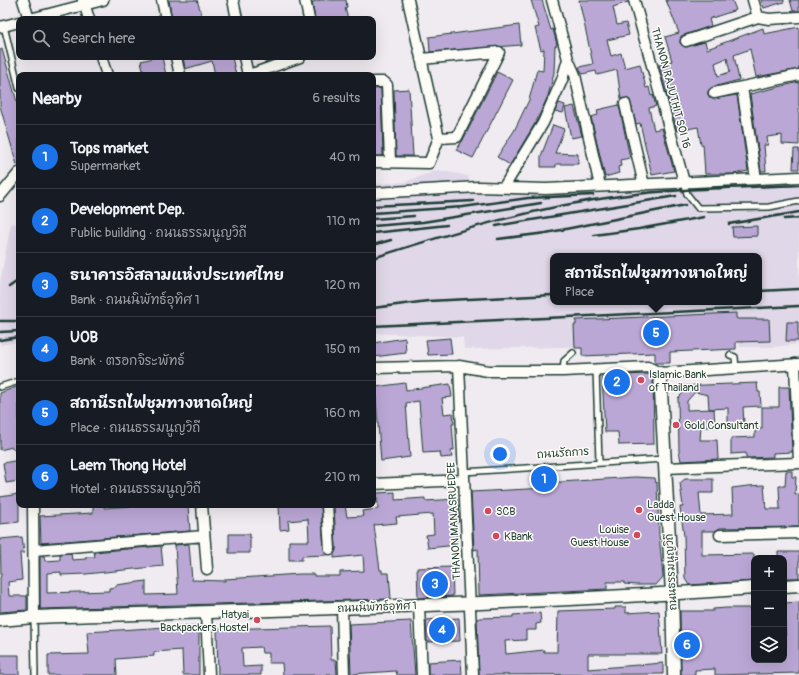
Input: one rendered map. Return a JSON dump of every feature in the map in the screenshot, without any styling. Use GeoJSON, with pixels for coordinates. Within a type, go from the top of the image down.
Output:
{"type":"FeatureCollection","features":[{"type":"Feature","properties":{"kind":"street"},"geometry":{"type":"LineString","coordinates":[[23,0],[28,16]]}},
{"type":"Feature","properties":{"kind":"street"},"geometry":{"type":"LineString","coordinates":[[39,16],[84,2],[103,0]]}},
{"type":"Feature","properties":{"kind":"street"},"geometry":{"type":"LineString","coordinates":[[162,0],[165,16]]}},
{"type":"Feature","properties":{"kind":"street"},"geometry":{"type":"LineString","coordinates":[[233,0],[236,16]]}},
{"type":"Feature","properties":{"kind":"street"},"geometry":{"type":"LineString","coordinates":[[305,0],[308,16]]}},
{"type":"Feature","properties":{"kind":"street"},"geometry":{"type":"LineString","coordinates":[[376,162],[429,163],[439,138],[408,0]]}},
{"type":"Feature","properties":{"kind":"street"},"geometry":{"type":"LineString","coordinates":[[552,0],[574,76],[600,186]]}},
{"type":"Feature","properties":{"kind":"street","name":"THANON RAJUTHIT SOI 16"},"geometry":{"type":"LineString","coordinates":[[634,0],[684,182]]}},
{"type":"Feature","properties":{"kind":"street"},"geometry":{"type":"LineString","coordinates":[[753,0],[758,17]]}},
{"type":"Feature","properties":{"kind":"street"},"geometry":{"type":"LineString","coordinates":[[84,2],[88,16]]}},
{"type":"Feature","properties":{"kind":"street"},"geometry":{"type":"LineString","coordinates":[[686,41],[758,17],[769,20],[799,17]]}},
{"type":"Feature","properties":{"kind":"street"},"geometry":{"type":"LineString","coordinates":[[2,26],[16,23]]}},
{"type":"Feature","properties":{"kind":"street"},"geometry":{"type":"LineString","coordinates":[[421,59],[499,52],[457,137],[439,138]]}},
{"type":"Feature","properties":{"kind":"street"},"geometry":{"type":"LineString","coordinates":[[504,187],[544,123],[568,59]]}},
{"type":"Feature","properties":{"kind":"street"},"geometry":{"type":"LineString","coordinates":[[102,60],[106,72]]}},
{"type":"Feature","properties":{"kind":"street"},"geometry":{"type":"LineString","coordinates":[[177,60],[179,72]]}},
{"type":"Feature","properties":{"kind":"street"},"geometry":{"type":"LineString","coordinates":[[245,60],[248,72]]}},
{"type":"Feature","properties":{"kind":"street"},"geometry":{"type":"LineString","coordinates":[[258,72],[292,60]]}},
{"type":"Feature","properties":{"kind":"street"},"geometry":{"type":"LineString","coordinates":[[714,93],[799,75]]}},
{"type":"Feature","properties":{"kind":"street"},"geometry":{"type":"LineString","coordinates":[[376,82],[384,82],[387,86],[390,162]]}},
{"type":"Feature","properties":{"kind":"street"},"geometry":{"type":"LineString","coordinates":[[742,86],[756,179]]}},
{"type":"Feature","properties":{"kind":"street"},"geometry":{"type":"LineString","coordinates":[[625,104],[644,185]]}},
{"type":"Feature","properties":{"kind":"street"},"geometry":{"type":"LineString","coordinates":[[0,196],[16,177]]}},
{"type":"Feature","properties":{"kind":"street"},"geometry":{"type":"LineString","coordinates":[[376,192],[504,187],[546,189],[799,177]]}},
{"type":"Feature","properties":{"kind":"street"},"geometry":{"type":"LineString","coordinates":[[376,368],[459,366],[488,371],[563,372],[648,367],[660,374],[736,370],[797,364],[799,463]]}},
{"type":"Feature","properties":{"kind":"street","name":"THANON MANASRUEDEE"},"geometry":{"type":"LineString","coordinates":[[459,366],[471,602],[473,675]]}},
{"type":"Feature","properties":{"kind":"street","name":"ถนนธรรมนูญวิถี"},"geometry":{"type":"LineString","coordinates":[[660,374],[672,594],[674,675]]}},
{"type":"Feature","properties":{"kind":"street","name":"ถนนรัถการ"},"geometry":{"type":"LineString","coordinates":[[665,464],[799,463]]}},
{"type":"Feature","properties":{"kind":"street"},"geometry":{"type":"LineString","coordinates":[[376,484],[464,476]]}},
{"type":"Feature","properties":{"kind":"street"},"geometry":{"type":"LineString","coordinates":[[33,508],[34,617]]}},
{"type":"Feature","properties":{"kind":"street"},"geometry":{"type":"LineString","coordinates":[[202,508],[207,569]]}},
{"type":"Feature","properties":{"kind":"street"},"geometry":{"type":"LineString","coordinates":[[327,508],[330,550]]}},
{"type":"Feature","properties":{"kind":"street"},"geometry":{"type":"LineString","coordinates":[[720,535],[799,533]]}},
{"type":"Feature","properties":{"kind":"street"},"geometry":{"type":"LineString","coordinates":[[34,550],[204,536]]}},
{"type":"Feature","properties":{"kind":"street"},"geometry":{"type":"LineString","coordinates":[[787,586],[799,585]]}},
{"type":"Feature","properties":{"kind":"street","name":"ถนนนิพัทธ์อุทิศ 1"},"geometry":{"type":"LineString","coordinates":[[0,620],[34,617],[419,606],[471,602],[672,594],[751,588]]}},
{"type":"Feature","properties":{"kind":"street"},"geometry":{"type":"LineString","coordinates":[[419,606],[422,675]]}},
{"type":"Feature","properties":{"kind":"street"},"geometry":{"type":"LineString","coordinates":[[342,609],[344,675]]}},
{"type":"Feature","properties":{"kind":"street"},"geometry":{"type":"LineString","coordinates":[[206,612],[209,675]]}},
{"type":"Feature","properties":{"kind":"lane"},"geometry":{"type":"LineString","coordinates":[[2,26],[16,77]]}},
{"type":"Feature","properties":{"kind":"lane"},"geometry":{"type":"LineString","coordinates":[[684,182],[687,194],[698,208],[769,207],[799,201]]}},
{"type":"Feature","properties":{"kind":"lane"},"geometry":{"type":"LineString","coordinates":[[563,372],[564,361],[573,353]]}},
{"type":"Feature","properties":{"kind":"lane"},"geometry":{"type":"LineString","coordinates":[[730,355],[734,357],[736,370]]}},
{"type":"Feature","properties":{"kind":"lane"},"geometry":{"type":"LineString","coordinates":[[596,369],[599,462]]}},
{"type":"Feature","properties":{"kind":"lane"},"geometry":{"type":"LineString","coordinates":[[0,387],[16,382]]}},
{"type":"Feature","properties":{"kind":"lane","name":"ถนนรัถการ"},"geometry":{"type":"LineString","coordinates":[[464,476],[599,462],[665,464]]}},
{"type":"Feature","properties":{"kind":"lane"},"geometry":{"type":"LineString","coordinates":[[34,617],[35,675]]}},
{"type":"Feature","properties":{"kind":"shaded area"},"geometry":{"type":"Polygon","coordinates":[[[438,170],[468,176],[470,190],[799,176],[799,344],[773,347],[740,347],[738,339],[567,347],[464,349],[463,337],[376,333],[376,184],[405,182],[438,170]]]}},
{"type":"Feature","properties":{"kind":"shaded area"},"geometry":{"type":"Polygon","coordinates":[[[16,223],[16,342],[0,345],[0,282],[11,224],[16,223]]]}},
{"type":"Feature","properties":{"kind":"building"},"geometry":{"type":"Polygon","coordinates":[[[169,0],[197,0],[202,16],[172,16],[169,0]]]}},
{"type":"Feature","properties":{"kind":"building"},"geometry":{"type":"Polygon","coordinates":[[[321,0],[346,0],[347,7],[345,8],[347,16],[314,16],[312,2],[321,0]]]}},
{"type":"Feature","properties":{"kind":"building"},"geometry":{"type":"Polygon","coordinates":[[[531,0],[542,0],[551,30],[553,29],[557,45],[555,46],[554,73],[548,96],[537,120],[510,165],[497,157],[514,131],[529,100],[537,70],[543,71],[544,49],[541,50],[535,28],[539,27],[531,0]]]}},
{"type":"Feature","properties":{"kind":"building"},"geometry":{"type":"Polygon","coordinates":[[[579,0],[628,0],[628,2],[613,7],[617,25],[626,23],[629,35],[607,40],[611,56],[621,53],[625,68],[640,64],[646,88],[649,87],[651,96],[653,95],[656,106],[649,108],[654,130],[662,128],[674,171],[652,175],[640,123],[636,124],[630,100],[626,98],[621,99],[617,70],[597,75],[596,71],[582,74],[579,67],[593,64],[579,0]]]}},
{"type":"Feature","properties":{"kind":"building"},"geometry":{"type":"Polygon","coordinates":[[[666,0],[732,0],[736,10],[709,19],[711,26],[681,36],[680,43],[685,47],[705,42],[707,49],[763,28],[764,34],[799,27],[799,69],[756,77],[750,49],[734,55],[739,80],[713,87],[708,91],[708,95],[712,99],[737,95],[748,171],[734,174],[705,174],[703,144],[701,145],[698,127],[677,131],[659,65],[672,61],[665,37],[679,33],[666,0]],[[727,58],[715,63],[718,76],[730,72],[727,58]]]}},
{"type":"Feature","properties":{"kind":"building"},"geometry":{"type":"Polygon","coordinates":[[[761,0],[784,0],[784,2],[764,8],[761,0]]]}},
{"type":"Feature","properties":{"kind":"building"},"geometry":{"type":"Polygon","coordinates":[[[790,0],[799,0],[799,11],[793,11],[790,0]]]}},
{"type":"Feature","properties":{"kind":"building"},"geometry":{"type":"Polygon","coordinates":[[[519,25],[521,45],[430,52],[429,37],[519,25]]]}},
{"type":"Feature","properties":{"kind":"building"},"geometry":{"type":"Polygon","coordinates":[[[2,49],[16,98],[16,162],[0,106],[0,50],[2,49]]]}},
{"type":"Feature","properties":{"kind":"building"},"geometry":{"type":"Polygon","coordinates":[[[163,60],[165,72],[143,72],[141,61],[163,60]]]}},
{"type":"Feature","properties":{"kind":"building"},"geometry":{"type":"Polygon","coordinates":[[[184,60],[233,60],[235,72],[214,72],[212,61],[185,69],[184,60]]]}},
{"type":"Feature","properties":{"kind":"building"},"geometry":{"type":"Polygon","coordinates":[[[497,72],[513,80],[473,158],[456,150],[463,140],[497,72]]]}},
{"type":"Feature","properties":{"kind":"building"},"geometry":{"type":"Polygon","coordinates":[[[799,82],[799,145],[782,144],[782,135],[767,137],[768,145],[764,145],[766,171],[761,171],[750,94],[799,82]]]}},
{"type":"Feature","properties":{"kind":"building"},"geometry":{"type":"Polygon","coordinates":[[[381,88],[383,156],[376,156],[376,89],[381,88]]]}},
{"type":"Feature","properties":{"kind":"building"},"geometry":{"type":"Polygon","coordinates":[[[409,89],[413,156],[396,156],[394,90],[409,89]]]}},
{"type":"Feature","properties":{"kind":"building"},"geometry":{"type":"Polygon","coordinates":[[[559,103],[565,105],[563,113],[555,111],[559,103]]]}},
{"type":"Feature","properties":{"kind":"building"},"geometry":{"type":"Polygon","coordinates":[[[619,105],[630,158],[620,160],[621,166],[618,167],[619,173],[605,177],[591,117],[598,115],[597,110],[619,105]]]}},
{"type":"Feature","properties":{"kind":"building"},"geometry":{"type":"Polygon","coordinates":[[[574,106],[582,136],[571,138],[565,108],[574,106]]]}},
{"type":"Feature","properties":{"kind":"building"},"geometry":{"type":"Polygon","coordinates":[[[553,125],[564,129],[555,153],[578,154],[578,164],[556,164],[556,167],[541,167],[541,156],[553,125]]]}},
{"type":"Feature","properties":{"kind":"building"},"geometry":{"type":"Polygon","coordinates":[[[794,149],[799,149],[799,169],[793,169],[794,149]]]}},
{"type":"Feature","properties":{"kind":"building"},"geometry":{"type":"Polygon","coordinates":[[[757,226],[757,236],[733,237],[732,227],[757,226]]]}},
{"type":"Feature","properties":{"kind":"building"},"geometry":{"type":"Polygon","coordinates":[[[736,313],[736,318],[738,319],[769,319],[770,341],[736,342],[736,349],[670,352],[670,363],[655,363],[655,353],[582,356],[582,348],[575,348],[574,325],[576,325],[576,320],[736,313]]]}},
{"type":"Feature","properties":{"kind":"building"},"geometry":{"type":"Polygon","coordinates":[[[787,322],[798,322],[798,341],[786,341],[787,322]]]}},
{"type":"Feature","properties":{"kind":"building"},"geometry":{"type":"Polygon","coordinates":[[[405,338],[406,353],[376,357],[376,343],[405,338]]]}},
{"type":"Feature","properties":{"kind":"building"},"geometry":{"type":"Polygon","coordinates":[[[450,338],[452,354],[428,355],[426,340],[450,338]]]}},
{"type":"Feature","properties":{"kind":"building"},"geometry":{"type":"Polygon","coordinates":[[[648,374],[653,377],[654,444],[619,445],[618,432],[605,432],[602,376],[648,374]]]}},
{"type":"Feature","properties":{"kind":"building"},"geometry":{"type":"Polygon","coordinates":[[[405,383],[406,390],[450,384],[452,397],[442,398],[444,414],[453,413],[454,424],[452,424],[454,450],[451,451],[452,457],[441,458],[440,452],[423,453],[419,401],[406,403],[410,457],[381,461],[376,387],[405,383]]]}},
{"type":"Feature","properties":{"kind":"building"},"geometry":{"type":"Polygon","coordinates":[[[757,383],[758,392],[760,392],[761,406],[743,407],[744,424],[728,425],[728,408],[709,409],[708,395],[695,392],[687,401],[687,410],[714,409],[715,427],[701,427],[700,440],[717,440],[718,459],[681,461],[679,451],[678,398],[686,390],[679,389],[679,386],[757,383]]]}},
{"type":"Feature","properties":{"kind":"building"},"geometry":{"type":"Polygon","coordinates":[[[16,387],[16,453],[12,447],[0,450],[0,393],[16,387]]]}},
{"type":"Feature","properties":{"kind":"building"},"geometry":{"type":"Polygon","coordinates":[[[779,387],[789,387],[792,452],[773,453],[773,457],[746,458],[746,453],[731,454],[731,438],[755,437],[755,429],[762,429],[762,407],[779,407],[779,387]]]}},
{"type":"Feature","properties":{"kind":"building"},"geometry":{"type":"Polygon","coordinates":[[[16,461],[16,481],[6,483],[3,463],[16,461]]]}},
{"type":"Feature","properties":{"kind":"building"},"geometry":{"type":"Polygon","coordinates":[[[786,471],[792,471],[792,477],[796,477],[795,494],[799,494],[799,527],[720,528],[715,531],[702,531],[702,555],[754,554],[751,555],[751,581],[689,585],[685,579],[684,536],[680,507],[683,507],[680,483],[685,479],[713,479],[713,493],[699,493],[701,515],[733,514],[732,488],[748,486],[764,485],[766,509],[780,509],[779,486],[785,486],[786,471]]]}},
{"type":"Feature","properties":{"kind":"building"},"geometry":{"type":"Polygon","coordinates":[[[635,477],[655,478],[656,483],[657,482],[659,534],[663,577],[656,585],[607,582],[607,589],[479,595],[478,549],[474,550],[471,492],[547,488],[546,483],[635,477]]]}},
{"type":"Feature","properties":{"kind":"building"},"geometry":{"type":"Polygon","coordinates":[[[395,492],[395,500],[425,498],[425,501],[457,499],[459,522],[455,522],[457,545],[428,548],[426,535],[434,534],[433,514],[396,517],[397,523],[374,525],[380,570],[382,570],[382,573],[389,573],[391,599],[40,609],[40,556],[44,556],[45,561],[60,560],[60,554],[71,553],[72,560],[86,559],[86,557],[95,557],[94,552],[161,546],[163,566],[86,574],[61,575],[61,572],[47,573],[47,593],[109,591],[109,588],[116,587],[116,585],[146,581],[146,595],[178,594],[175,545],[189,544],[192,580],[225,581],[225,579],[300,574],[314,574],[314,576],[340,576],[340,572],[364,571],[363,555],[334,558],[336,549],[334,508],[346,508],[347,517],[363,516],[362,511],[378,509],[377,493],[395,492]]]}},
{"type":"Feature","properties":{"kind":"building"},"geometry":{"type":"Polygon","coordinates":[[[16,494],[16,508],[19,508],[19,522],[0,524],[0,497],[16,494]]]}},
{"type":"Feature","properties":{"kind":"building"},"geometry":{"type":"Polygon","coordinates":[[[93,508],[188,508],[190,531],[41,543],[40,516],[93,513],[93,508]]]}},
{"type":"Feature","properties":{"kind":"building"},"geometry":{"type":"Polygon","coordinates":[[[279,508],[321,508],[324,549],[327,555],[302,556],[302,560],[289,560],[289,541],[309,541],[308,519],[288,521],[289,529],[280,530],[279,508]]]}},
{"type":"Feature","properties":{"kind":"building"},"geometry":{"type":"Polygon","coordinates":[[[229,534],[250,534],[250,553],[229,553],[229,534]]]}},
{"type":"Feature","properties":{"kind":"building"},"geometry":{"type":"Polygon","coordinates":[[[22,537],[24,553],[20,553],[22,580],[8,582],[9,596],[27,596],[27,610],[0,612],[0,539],[22,537]]]}},
{"type":"Feature","properties":{"kind":"building"},"geometry":{"type":"Polygon","coordinates":[[[778,552],[799,552],[799,578],[787,578],[787,555],[778,555],[778,552]]]}},
{"type":"Feature","properties":{"kind":"building"},"geometry":{"type":"Polygon","coordinates":[[[452,567],[453,596],[418,598],[417,568],[452,567]]]}},
{"type":"Feature","properties":{"kind":"building"},"geometry":{"type":"Polygon","coordinates":[[[799,602],[799,673],[715,675],[715,669],[695,670],[695,675],[681,675],[680,611],[713,611],[713,609],[751,608],[751,663],[787,663],[787,603],[799,602]]]}},
{"type":"Feature","properties":{"kind":"building"},"geometry":{"type":"Polygon","coordinates":[[[615,607],[626,607],[626,613],[659,611],[662,654],[588,654],[588,669],[663,663],[663,674],[479,675],[477,619],[479,618],[513,617],[513,615],[540,613],[541,623],[536,624],[536,630],[526,630],[526,640],[505,641],[506,654],[544,650],[544,652],[557,652],[558,611],[615,609],[615,607]]]}},
{"type":"Feature","properties":{"kind":"building"},"geometry":{"type":"Polygon","coordinates":[[[459,618],[460,641],[427,642],[426,620],[459,618]]]}},
{"type":"Feature","properties":{"kind":"building"},"geometry":{"type":"Polygon","coordinates":[[[411,621],[415,675],[397,675],[396,671],[351,674],[349,624],[411,621]]]}},
{"type":"Feature","properties":{"kind":"building"},"geometry":{"type":"Polygon","coordinates":[[[199,625],[199,675],[183,675],[182,650],[154,652],[154,656],[116,659],[117,675],[48,675],[48,655],[89,654],[87,632],[199,625]]]}},
{"type":"Feature","properties":{"kind":"building"},"geometry":{"type":"Polygon","coordinates":[[[330,626],[331,660],[336,660],[337,675],[283,675],[282,663],[269,663],[269,653],[262,653],[261,647],[242,648],[243,667],[261,666],[261,675],[218,675],[217,629],[330,626]]]}},
{"type":"Feature","properties":{"kind":"building"},"geometry":{"type":"Polygon","coordinates":[[[0,655],[19,655],[19,675],[0,675],[0,655]]]}},
{"type":"Feature","properties":{"kind":"building"},"geometry":{"type":"Polygon","coordinates":[[[461,660],[462,675],[428,675],[428,662],[461,660]]]}},
{"type":"Feature","properties":{"kind":"railway"},"geometry":{"type":"LineString","coordinates":[[376,257],[495,221],[588,201],[665,191],[799,185]]}},
{"type":"Feature","properties":{"kind":"railway"},"geometry":{"type":"LineString","coordinates":[[376,213],[463,207],[528,198],[593,195]]}},
{"type":"Feature","properties":{"kind":"railway"},"geometry":{"type":"LineString","coordinates":[[496,226],[676,196]]}},
{"type":"Feature","properties":{"kind":"railway"},"geometry":{"type":"LineString","coordinates":[[376,206],[473,201]]}},
{"type":"Feature","properties":{"kind":"railway"},"geometry":{"type":"LineString","coordinates":[[376,226],[423,222],[541,203]]}},
{"type":"Feature","properties":{"kind":"railway"},"geometry":{"type":"LineString","coordinates":[[498,239],[546,233],[685,205]]}},
{"type":"Feature","properties":{"kind":"railway"},"geometry":{"type":"LineString","coordinates":[[729,224],[799,212]]}},
{"type":"Feature","properties":{"kind":"railway"},"geometry":{"type":"LineString","coordinates":[[376,219],[414,216]]}},
{"type":"Feature","properties":{"kind":"railway"},"geometry":{"type":"LineString","coordinates":[[594,235],[639,229],[704,217]]}},
{"type":"Feature","properties":{"kind":"railway"},"geometry":{"type":"LineString","coordinates":[[784,219],[799,218]]}},
{"type":"Feature","properties":{"kind":"railway"},"geometry":{"type":"LineString","coordinates":[[376,233],[447,225]]}},
{"type":"Feature","properties":{"kind":"railway"},"geometry":{"type":"LineString","coordinates":[[376,244],[391,240]]}},
{"type":"Feature","properties":{"kind":"railway"},"geometry":{"type":"LineString","coordinates":[[9,287],[16,282]]}},
{"type":"Feature","properties":{"kind":"railway"},"geometry":{"type":"LineString","coordinates":[[762,291],[799,289]]}},
{"type":"Feature","properties":{"kind":"railway"},"geometry":{"type":"LineString","coordinates":[[376,308],[428,301],[550,295]]}},
{"type":"Feature","properties":{"kind":"railway"},"geometry":{"type":"LineString","coordinates":[[376,326],[799,306]]}},
{"type":"Feature","properties":{"kind":"railway"},"geometry":{"type":"LineString","coordinates":[[0,321],[16,321]]}},
{"type":"Feature","properties":{"kind":"railway"},"geometry":{"type":"LineString","coordinates":[[0,332],[16,331]]}},
{"type":"Feature","properties":{"kind":"railway"},"geometry":{"type":"LineString","coordinates":[[0,340],[16,337]]}},
{"type":"Feature","properties":{"kind":"place","name":"สถานีรถไฟชุมทางหาดใหญ่"},"geometry":{"type":"Point","coordinates":[656,333]}},
{"type":"Feature","properties":{"kind":"place","name":"Islamic Bank of Thailand"},"geometry":{"type":"Point","coordinates":[641,380]}},
{"type":"Feature","properties":{"kind":"place","name":"Development Dep."},"geometry":{"type":"Point","coordinates":[617,382]}},
{"type":"Feature","properties":{"kind":"place","name":"Gold Consultant"},"geometry":{"type":"Point","coordinates":[676,425]}},
{"type":"Feature","properties":{"kind":"place","name":"Tops market"},"geometry":{"type":"Point","coordinates":[544,479]}},
{"type":"Feature","properties":{"kind":"place","name":"Ladda Guest House"},"geometry":{"type":"Point","coordinates":[639,510]}},
{"type":"Feature","properties":{"kind":"place","name":"SCB"},"geometry":{"type":"Point","coordinates":[488,511]}},
{"type":"Feature","properties":{"kind":"place","name":"Louise Guest House"},"geometry":{"type":"Point","coordinates":[637,535]}},
{"type":"Feature","properties":{"kind":"place","name":"KBank"},"geometry":{"type":"Point","coordinates":[496,536]}},
{"type":"Feature","properties":{"kind":"place","name":"ธนาคารอิสลามแห่งประเทศไทย"},"geometry":{"type":"Point","coordinates":[435,584]}},
{"type":"Feature","properties":{"kind":"place","name":"Hatyai Backpackers Hostel"},"geometry":{"type":"Point","coordinates":[257,620]}},
{"type":"Feature","properties":{"kind":"place","name":"UOB"},"geometry":{"type":"Point","coordinates":[442,630]}},
{"type":"Feature","properties":{"kind":"place","name":"Laem Thong Hotel"},"geometry":{"type":"Point","coordinates":[687,645]}}]}
